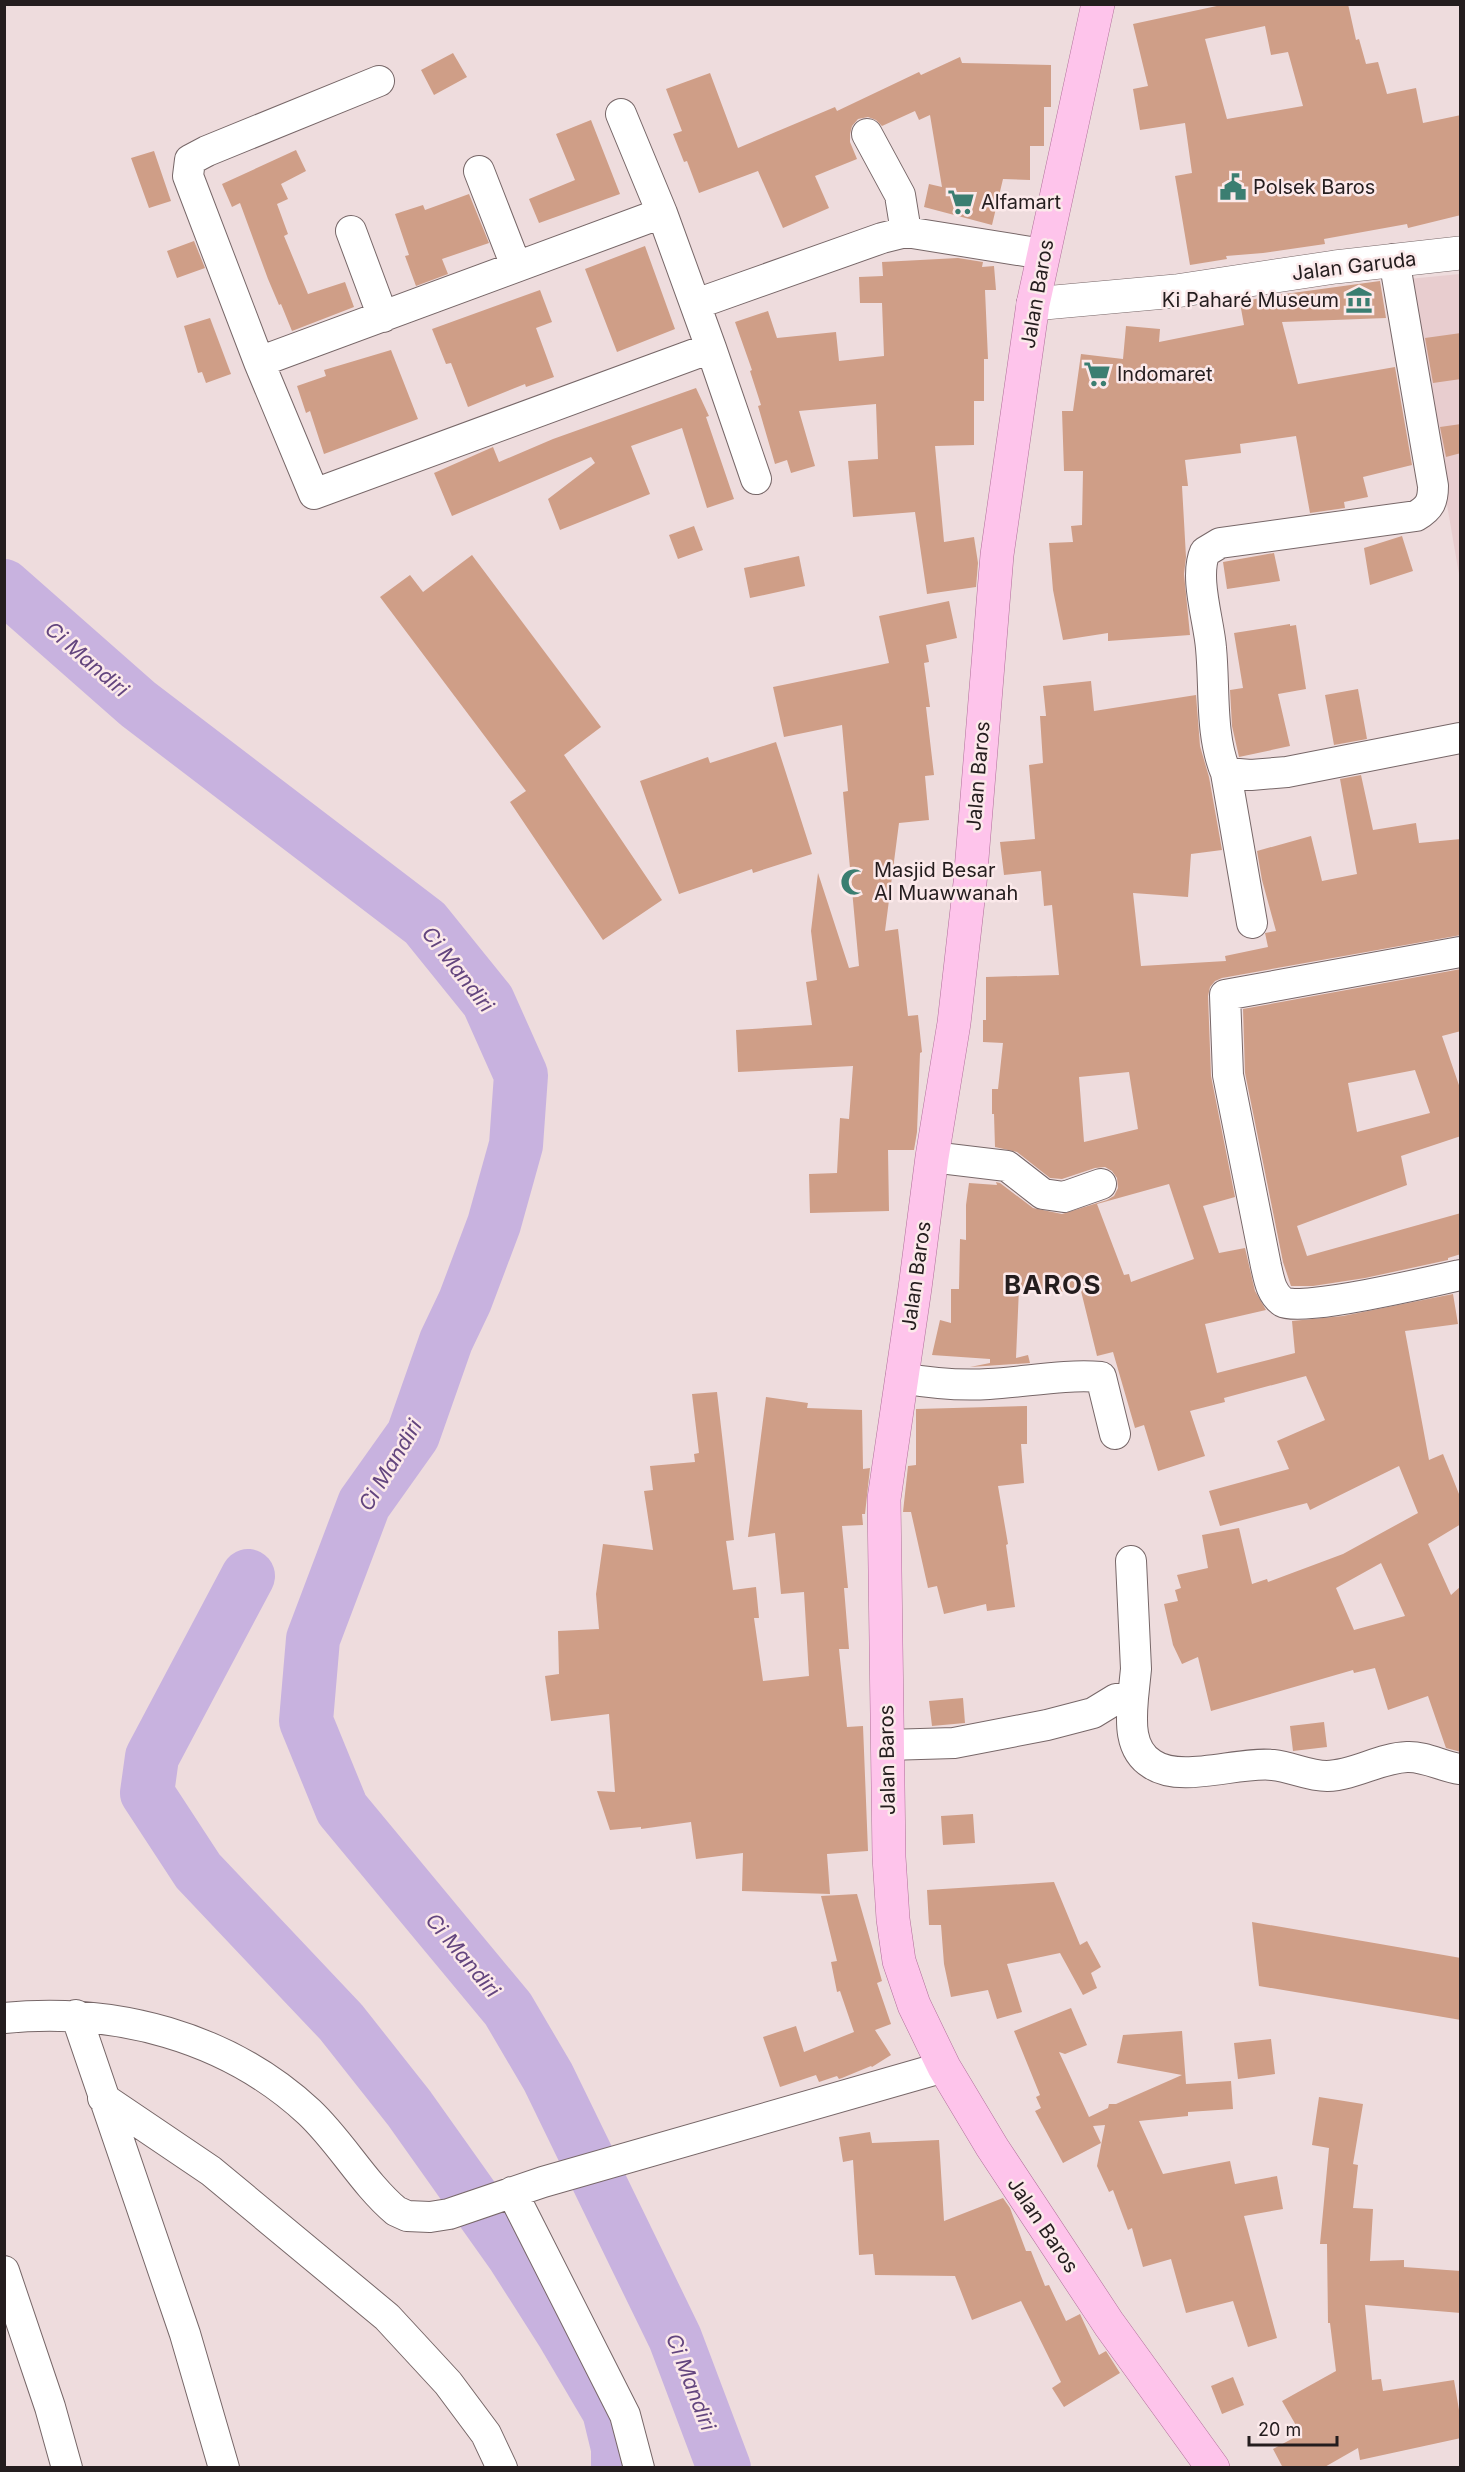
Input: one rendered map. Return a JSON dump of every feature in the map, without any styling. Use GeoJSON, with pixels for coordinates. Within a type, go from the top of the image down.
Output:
{"type":"FeatureCollection","features":[{"type":"Feature","properties":{"kind":"main road","name":"Jalan Baros"},"geometry":{"type":"LineString","coordinates":[[1098,4],[1033,304],[997,555],[970,883],[954,1023],[932,1156],[884,1498],[889,1857],[893,1919],[899,1961],[914,2005],[944,2067],[992,2147],[1090,2296],[1213,2468]]}},
{"type":"Feature","properties":{"kind":"street"},"geometry":{"type":"LineString","coordinates":[[379,81],[190,160],[188,176],[259,362],[314,494],[711,348]]}},
{"type":"Feature","properties":{"kind":"street"},"geometry":{"type":"LineString","coordinates":[[621,114],[696,304],[756,478]]}},
{"type":"Feature","properties":{"kind":"street"},"geometry":{"type":"LineString","coordinates":[[867,134],[900,195],[906,232]]}},
{"type":"Feature","properties":{"kind":"street"},"geometry":{"type":"LineString","coordinates":[[479,171],[516,266]]}},
{"type":"Feature","properties":{"kind":"street"},"geometry":{"type":"LineString","coordinates":[[259,362],[662,213]]}},
{"type":"Feature","properties":{"kind":"street"},"geometry":{"type":"LineString","coordinates":[[351,231],[383,317]]}},
{"type":"Feature","properties":{"kind":"street"},"geometry":{"type":"LineString","coordinates":[[696,304],[882,238],[906,232],[1043,254]]}},
{"type":"Feature","properties":{"kind":"street","name":"Jalan Garuda"},"geometry":{"type":"LineString","coordinates":[[1033,304],[1176,291],[1394,260],[1461,253]]}},
{"type":"Feature","properties":{"kind":"street"},"geometry":{"type":"LineString","coordinates":[[1252,923],[1226,773],[1222,764],[1216,731],[1211,649],[1201,568],[1205,552],[1220,543],[1416,516],[1427,510],[1433,499],[1433,486],[1394,260]]}},
{"type":"Feature","properties":{"kind":"street"},"geometry":{"type":"LineString","coordinates":[[1226,773],[1251,776],[1287,772],[1461,738]]}},
{"type":"Feature","properties":{"kind":"street"},"geometry":{"type":"LineString","coordinates":[[1461,952],[1225,995],[1228,1075],[1263,1255],[1272,1289],[1277,1296],[1282,1301],[1292,1304],[1334,1300],[1461,1275]]}},
{"type":"Feature","properties":{"kind":"street"},"geometry":{"type":"LineString","coordinates":[[932,1156],[1007,1166],[1043,1194],[1064,1197],[1101,1184]]}},
{"type":"Feature","properties":{"kind":"street"},"geometry":{"type":"LineString","coordinates":[[901,1378],[945,1385],[989,1384],[1084,1376],[1101,1377],[1115,1434]]}},
{"type":"Feature","properties":{"kind":"street"},"geometry":{"type":"LineString","coordinates":[[1131,1561],[1136,1669],[1132,1725],[1137,1748],[1149,1763],[1163,1770],[1187,1772],[1245,1765],[1273,1765],[1326,1776],[1404,1757],[1414,1757],[1461,1769]]}},
{"type":"Feature","properties":{"kind":"street"},"geometry":{"type":"LineString","coordinates":[[887,1745],[966,1741],[1047,1725],[1093,1713],[1116,1699],[1133,1698]]}},
{"type":"Feature","properties":{"kind":"street"},"geometry":{"type":"LineString","coordinates":[[4,2018],[43,2014],[76,2016],[139,2026],[185,2037],[229,2055],[268,2080],[309,2112],[396,2211],[407,2216],[430,2217],[449,2214],[543,2182],[944,2067]]}},
{"type":"Feature","properties":{"kind":"street"},"geometry":{"type":"LineString","coordinates":[[76,2016],[184,2334],[224,2468]]}},
{"type":"Feature","properties":{"kind":"street"},"geometry":{"type":"LineString","coordinates":[[104,2098],[211,2171],[387,2317],[448,2383],[486,2434],[502,2468]]}},
{"type":"Feature","properties":{"kind":"street"},"geometry":{"type":"LineString","coordinates":[[501,2197],[624,2415],[639,2468]]}},
{"type":"Feature","properties":{"kind":"street"},"geometry":{"type":"LineString","coordinates":[[4,2271],[50,2407],[67,2468]]}},
{"type":"Feature","properties":{"kind":"shaded area"},"geometry":{"type":"Polygon","coordinates":[[[1460,274],[1460,580],[1408,279],[1460,274]]]}},
{"type":"Feature","properties":{"kind":"building"},"geometry":{"type":"Polygon","coordinates":[[[1226,4],[1348,4],[1356,40],[1359,39],[1366,64],[1378,62],[1387,94],[1416,88],[1423,123],[1461,115],[1461,215],[1408,228],[1407,224],[1324,239],[1325,244],[1226,256],[1227,259],[1190,265],[1175,176],[1192,173],[1185,123],[1140,130],[1133,89],[1148,86],[1133,24],[1226,4]],[[1265,26],[1205,39],[1227,119],[1303,106],[1288,52],[1271,55],[1265,26]]]}},
{"type":"Feature","properties":{"kind":"building"},"geometry":{"type":"Polygon","coordinates":[[[453,53],[467,77],[434,95],[421,70],[453,53]]]}},
{"type":"Feature","properties":{"kind":"building"},"geometry":{"type":"Polygon","coordinates":[[[960,57],[962,63],[1051,65],[1051,107],[1044,107],[1044,146],[1030,146],[1030,180],[1003,179],[992,225],[924,207],[929,184],[942,187],[930,115],[919,120],[915,111],[882,126],[876,120],[868,117],[858,119],[852,126],[850,134],[850,142],[857,159],[815,176],[829,208],[783,228],[758,171],[699,193],[687,161],[684,162],[673,134],[682,131],[666,89],[710,73],[738,148],[835,107],[837,111],[919,72],[921,75],[960,57]]]}},
{"type":"Feature","properties":{"kind":"building"},"geometry":{"type":"Polygon","coordinates":[[[591,120],[620,194],[539,223],[529,199],[575,180],[556,134],[591,120]]]}},
{"type":"Feature","properties":{"kind":"building"},"geometry":{"type":"Polygon","coordinates":[[[296,150],[306,171],[281,184],[288,199],[277,204],[288,234],[284,236],[308,294],[345,282],[354,307],[292,331],[268,279],[240,203],[232,207],[222,184],[296,150]]]}},
{"type":"Feature","properties":{"kind":"building"},"geometry":{"type":"Polygon","coordinates":[[[154,151],[171,201],[149,208],[131,158],[154,151]]]}},
{"type":"Feature","properties":{"kind":"building"},"geometry":{"type":"Polygon","coordinates":[[[469,194],[489,243],[442,259],[448,274],[416,286],[405,256],[409,255],[395,214],[423,205],[425,210],[469,194]]]}},
{"type":"Feature","properties":{"kind":"building"},"geometry":{"type":"Polygon","coordinates":[[[194,241],[205,268],[177,278],[167,251],[194,241]]]}},
{"type":"Feature","properties":{"kind":"building"},"geometry":{"type":"Polygon","coordinates":[[[645,246],[675,329],[617,352],[585,269],[645,246]]]}},
{"type":"Feature","properties":{"kind":"building"},"geometry":{"type":"Polygon","coordinates":[[[958,258],[983,262],[982,267],[994,266],[996,290],[985,290],[988,359],[984,359],[984,401],[974,401],[974,445],[935,446],[944,542],[974,537],[978,563],[976,587],[927,594],[915,512],[853,517],[848,461],[878,459],[876,404],[799,411],[815,466],[791,473],[787,460],[775,464],[758,406],[761,405],[750,371],[752,370],[735,322],[768,311],[777,338],[836,332],[839,361],[884,356],[882,303],[860,303],[859,277],[883,276],[882,262],[958,258]]]}},
{"type":"Feature","properties":{"kind":"building"},"geometry":{"type":"Polygon","coordinates":[[[1380,281],[1386,318],[1282,322],[1298,384],[1395,367],[1412,465],[1363,477],[1368,497],[1344,502],[1345,508],[1310,513],[1296,436],[1240,444],[1241,453],[1185,460],[1188,486],[1182,486],[1186,557],[1184,574],[1190,635],[1108,641],[1108,633],[1063,640],[1053,590],[1049,543],[1073,542],[1071,526],[1082,525],[1083,471],[1064,471],[1062,411],[1073,411],[1081,354],[1123,359],[1126,326],[1160,329],[1159,342],[1244,325],[1240,303],[1263,297],[1380,281]]]}},
{"type":"Feature","properties":{"kind":"building"},"geometry":{"type":"Polygon","coordinates":[[[540,290],[552,322],[536,328],[554,377],[526,387],[525,384],[468,407],[451,363],[446,364],[432,329],[540,290]]]}},
{"type":"Feature","properties":{"kind":"building"},"geometry":{"type":"Polygon","coordinates":[[[210,318],[231,374],[206,383],[202,372],[198,373],[184,326],[210,318]]]}},
{"type":"Feature","properties":{"kind":"building"},"geometry":{"type":"Polygon","coordinates":[[[1461,333],[1461,379],[1433,383],[1425,338],[1461,333]]]}},
{"type":"Feature","properties":{"kind":"building"},"geometry":{"type":"Polygon","coordinates":[[[391,350],[418,419],[324,454],[310,411],[306,413],[297,386],[326,376],[324,370],[391,350]]]}},
{"type":"Feature","properties":{"kind":"building"},"geometry":{"type":"Polygon","coordinates":[[[696,388],[709,416],[706,417],[734,499],[707,508],[682,428],[631,446],[650,494],[560,530],[548,499],[595,463],[591,457],[452,516],[434,473],[493,447],[499,462],[553,439],[696,388]]]}},
{"type":"Feature","properties":{"kind":"building"},"geometry":{"type":"Polygon","coordinates":[[[1461,424],[1461,453],[1446,457],[1440,427],[1461,424]]]}},
{"type":"Feature","properties":{"kind":"building"},"geometry":{"type":"Polygon","coordinates":[[[694,526],[703,550],[678,559],[669,535],[694,526]]]}},
{"type":"Feature","properties":{"kind":"building"},"geometry":{"type":"Polygon","coordinates":[[[1402,536],[1413,571],[1370,585],[1364,548],[1402,536]]]}},
{"type":"Feature","properties":{"kind":"building"},"geometry":{"type":"Polygon","coordinates":[[[1274,553],[1280,581],[1227,589],[1223,562],[1274,553]]]}},
{"type":"Feature","properties":{"kind":"building"},"geometry":{"type":"Polygon","coordinates":[[[472,555],[601,727],[564,755],[662,900],[603,940],[510,802],[526,791],[380,597],[410,575],[423,592],[472,555]]]}},
{"type":"Feature","properties":{"kind":"building"},"geometry":{"type":"Polygon","coordinates":[[[799,556],[805,586],[750,598],[744,568],[799,556]]]}},
{"type":"Feature","properties":{"kind":"building"},"geometry":{"type":"Polygon","coordinates":[[[949,601],[957,638],[926,645],[929,662],[924,663],[930,707],[926,707],[934,775],[925,776],[929,820],[899,823],[885,931],[898,929],[908,1016],[918,1015],[922,1052],[920,1053],[917,1132],[914,1150],[888,1150],[889,1211],[810,1213],[809,1174],[837,1173],[840,1118],[849,1119],[853,1066],[738,1072],[736,1030],[812,1025],[806,982],[817,980],[811,931],[818,873],[849,968],[859,966],[843,792],[848,791],[842,725],[784,737],[773,687],[889,663],[879,616],[949,601]]]}},
{"type":"Feature","properties":{"kind":"building"},"geometry":{"type":"Polygon","coordinates":[[[1290,624],[1290,626],[1296,625],[1306,689],[1278,694],[1290,746],[1239,757],[1232,726],[1230,690],[1243,688],[1234,633],[1290,624]]]}},
{"type":"Feature","properties":{"kind":"building"},"geometry":{"type":"Polygon","coordinates":[[[1091,681],[1094,711],[1196,695],[1200,746],[1209,777],[1222,850],[1191,854],[1188,897],[1133,893],[1141,966],[1226,961],[1225,956],[1268,947],[1265,933],[1276,931],[1262,880],[1257,851],[1311,836],[1322,881],[1357,874],[1340,779],[1361,775],[1373,830],[1416,823],[1419,843],[1461,839],[1461,935],[1222,978],[1210,987],[1208,996],[1211,1076],[1235,1197],[1203,1206],[1219,1253],[1245,1248],[1255,1291],[1266,1310],[1205,1324],[1217,1373],[1295,1353],[1292,1321],[1343,1316],[1453,1294],[1458,1324],[1405,1331],[1429,1460],[1443,1454],[1461,1499],[1461,1524],[1428,1544],[1451,1595],[1461,1586],[1461,1752],[1446,1748],[1428,1696],[1388,1710],[1375,1668],[1354,1673],[1353,1670],[1211,1711],[1198,1657],[1182,1664],[1173,1645],[1164,1604],[1178,1601],[1175,1590],[1181,1588],[1177,1575],[1208,1568],[1202,1535],[1239,1528],[1252,1584],[1267,1579],[1268,1582],[1343,1554],[1418,1513],[1399,1466],[1310,1510],[1307,1503],[1220,1526],[1209,1491],[1289,1469],[1277,1441],[1325,1420],[1306,1376],[1224,1398],[1225,1402],[1190,1411],[1205,1456],[1158,1471],[1144,1425],[1135,1428],[1113,1352],[1097,1356],[1080,1287],[1068,1292],[1019,1288],[1016,1358],[1028,1355],[1030,1363],[970,1367],[990,1363],[990,1359],[932,1355],[940,1320],[951,1323],[951,1289],[959,1289],[960,1239],[966,1240],[966,1205],[969,1183],[997,1185],[996,1182],[1000,1183],[1033,1208],[1062,1214],[1107,1200],[1114,1196],[1118,1188],[1117,1178],[1105,1167],[1062,1179],[1050,1178],[1017,1152],[995,1147],[992,1089],[998,1089],[1003,1043],[983,1042],[983,1020],[986,1020],[986,977],[1059,975],[1052,905],[1044,906],[1041,871],[1004,875],[1000,842],[1035,839],[1029,765],[1043,763],[1040,716],[1046,716],[1043,686],[1091,681]],[[1129,1072],[1079,1077],[1084,1142],[1138,1129],[1129,1072]],[[1169,1184],[1097,1204],[1124,1275],[1129,1274],[1131,1282],[1194,1259],[1169,1184]],[[1381,1563],[1336,1588],[1354,1630],[1405,1616],[1381,1563]]]}},
{"type":"Feature","properties":{"kind":"building"},"geometry":{"type":"Polygon","coordinates":[[[1358,689],[1367,739],[1334,745],[1325,695],[1358,689]]]}},
{"type":"Feature","properties":{"kind":"building"},"geometry":{"type":"Polygon","coordinates":[[[776,742],[812,854],[753,873],[752,869],[679,894],[640,781],[708,757],[710,763],[776,742]]]}},
{"type":"Feature","properties":{"kind":"building"},"geometry":{"type":"Polygon","coordinates":[[[1461,969],[1461,1031],[1442,1036],[1461,1091],[1461,1136],[1401,1156],[1407,1185],[1297,1226],[1307,1256],[1461,1213],[1461,1254],[1448,1258],[1448,1260],[1365,1278],[1313,1286],[1291,1286],[1283,1262],[1245,1073],[1243,1009],[1461,969]],[[1415,1070],[1348,1083],[1357,1132],[1430,1113],[1415,1070]]]}},
{"type":"Feature","properties":{"kind":"building"},"geometry":{"type":"Polygon","coordinates":[[[717,1392],[734,1540],[726,1541],[733,1590],[756,1587],[759,1618],[754,1618],[763,1681],[809,1676],[804,1592],[781,1594],[775,1533],[748,1537],[766,1397],[808,1403],[807,1408],[862,1410],[863,1469],[870,1468],[865,1514],[862,1514],[863,1525],[842,1526],[848,1588],[844,1588],[849,1649],[839,1649],[847,1727],[863,1726],[868,1851],[827,1854],[830,1894],[742,1891],[743,1853],[696,1859],[691,1822],[641,1829],[641,1827],[610,1830],[597,1791],[615,1792],[609,1714],[551,1721],[545,1676],[559,1674],[558,1631],[599,1629],[596,1594],[603,1544],[653,1550],[644,1491],[653,1490],[650,1466],[695,1462],[694,1454],[699,1453],[692,1394],[717,1392]]]}},
{"type":"Feature","properties":{"kind":"building"},"geometry":{"type":"Polygon","coordinates":[[[1027,1406],[1027,1444],[1021,1444],[1024,1483],[998,1486],[1008,1544],[1006,1545],[1015,1607],[987,1611],[986,1604],[944,1614],[937,1586],[928,1588],[911,1512],[903,1512],[908,1466],[916,1465],[916,1409],[1027,1406]]]}},
{"type":"Feature","properties":{"kind":"building"},"geometry":{"type":"Polygon","coordinates":[[[963,1698],[965,1723],[932,1726],[929,1701],[963,1698]]]}},
{"type":"Feature","properties":{"kind":"building"},"geometry":{"type":"Polygon","coordinates":[[[1324,1722],[1327,1747],[1293,1751],[1290,1726],[1324,1722]]]}},
{"type":"Feature","properties":{"kind":"building"},"geometry":{"type":"Polygon","coordinates":[[[973,1814],[975,1843],[943,1845],[941,1816],[973,1814]]]}},
{"type":"Feature","properties":{"kind":"building"},"geometry":{"type":"Polygon","coordinates":[[[1054,1882],[1080,1945],[1087,1941],[1101,1967],[1091,1973],[1097,1988],[1083,1995],[1060,1953],[1007,1964],[1022,2012],[997,2019],[988,1990],[951,1997],[944,1964],[941,1925],[929,1925],[927,1890],[1054,1882]]]}},
{"type":"Feature","properties":{"kind":"building"},"geometry":{"type":"Polygon","coordinates":[[[857,1894],[882,1981],[877,1983],[891,2024],[875,2030],[891,2055],[872,2067],[839,2079],[837,2076],[819,2082],[816,2075],[780,2087],[763,2037],[796,2026],[804,2052],[854,2032],[840,1991],[837,1992],[831,1962],[837,1961],[821,1896],[857,1894]]]}},
{"type":"Feature","properties":{"kind":"building"},"geometry":{"type":"Polygon","coordinates":[[[1252,1922],[1461,1958],[1461,2020],[1259,1986],[1252,1922]]]}},
{"type":"Feature","properties":{"kind":"building"},"geometry":{"type":"Polygon","coordinates":[[[1071,2008],[1087,2045],[1065,2054],[1059,2052],[1089,2117],[1108,2108],[1109,2104],[1116,2104],[1182,2075],[1117,2063],[1123,2035],[1182,2031],[1186,2084],[1231,2081],[1233,2109],[1188,2112],[1188,2116],[1139,2121],[1163,2174],[1230,2161],[1235,2184],[1277,2176],[1283,2209],[1244,2216],[1277,2338],[1248,2347],[1233,2301],[1186,2313],[1171,2259],[1143,2267],[1132,2228],[1128,2230],[1113,2190],[1109,2192],[1097,2166],[1105,2125],[1093,2126],[1101,2143],[1063,2163],[1035,2111],[1041,2108],[1036,2097],[1040,2095],[1014,2031],[1071,2008]]]}},
{"type":"Feature","properties":{"kind":"building"},"geometry":{"type":"Polygon","coordinates":[[[1271,2039],[1275,2074],[1238,2079],[1234,2043],[1271,2039]]]}},
{"type":"Feature","properties":{"kind":"building"},"geometry":{"type":"Polygon","coordinates":[[[1319,2097],[1363,2104],[1353,2164],[1358,2165],[1353,2208],[1373,2209],[1370,2261],[1404,2260],[1404,2267],[1461,2271],[1461,2313],[1365,2305],[1372,2380],[1381,2379],[1383,2391],[1454,2380],[1461,2422],[1461,2438],[1360,2460],[1358,2448],[1323,2468],[1283,2468],[1273,2449],[1301,2434],[1282,2401],[1336,2371],[1330,2323],[1328,2323],[1327,2244],[1320,2244],[1329,2148],[1312,2145],[1319,2097]]]}},
{"type":"Feature","properties":{"kind":"building"},"geometry":{"type":"Polygon","coordinates":[[[870,2132],[872,2143],[939,2140],[944,2221],[1003,2198],[1010,2208],[1026,2251],[1031,2251],[1045,2286],[1049,2285],[1066,2321],[1080,2314],[1099,2355],[1106,2351],[1120,2373],[1064,2407],[1052,2388],[1061,2382],[1021,2301],[972,2320],[955,2276],[875,2275],[873,2254],[859,2255],[853,2160],[843,2162],[839,2137],[870,2132]]]}},
{"type":"Feature","properties":{"kind":"building"},"geometry":{"type":"Polygon","coordinates":[[[1233,2377],[1244,2405],[1222,2414],[1211,2386],[1233,2377]]]}},
{"type":"Feature","properties":{"kind":"waterway","name":"Ci Mandiri"},"geometry":{"type":"LineString","coordinates":[[4,586],[138,704],[425,923],[488,1001],[521,1075],[516,1145],[494,1224],[465,1301],[446,1341],[413,1435],[364,1504],[313,1639],[306,1721],[342,1809],[508,2009],[548,2077],[675,2338],[724,2468]]}},
{"type":"Feature","properties":{"kind":"waterway"},"geometry":{"type":"LineString","coordinates":[[248,1576],[152,1757],[147,1793],[198,1871],[341,2022],[409,2108],[514,2256],[609,2411],[618,2448],[618,2468]]}},
{"type":"Feature","properties":{"kind":"place","name":"Polsek Baros"},"geometry":{"type":"Point","coordinates":[1233,187]}},
{"type":"Feature","properties":{"kind":"place","name":"Alfamart"},"geometry":{"type":"Point","coordinates":[961,202]}},
{"type":"Feature","properties":{"kind":"place","name":"Ki Paharé Museum"},"geometry":{"type":"Point","coordinates":[1359,300]}},
{"type":"Feature","properties":{"kind":"place","name":"Indomaret"},"geometry":{"type":"Point","coordinates":[1097,374]}},
{"type":"Feature","properties":{"kind":"place","name":"Masjid Besar Al Muawwanah"},"geometry":{"type":"Point","coordinates":[854,882]}},
{"type":"Feature","properties":{"kind":"district","name":"BAROS"},"geometry":{"type":"Point","coordinates":[1053,1284]}}]}
